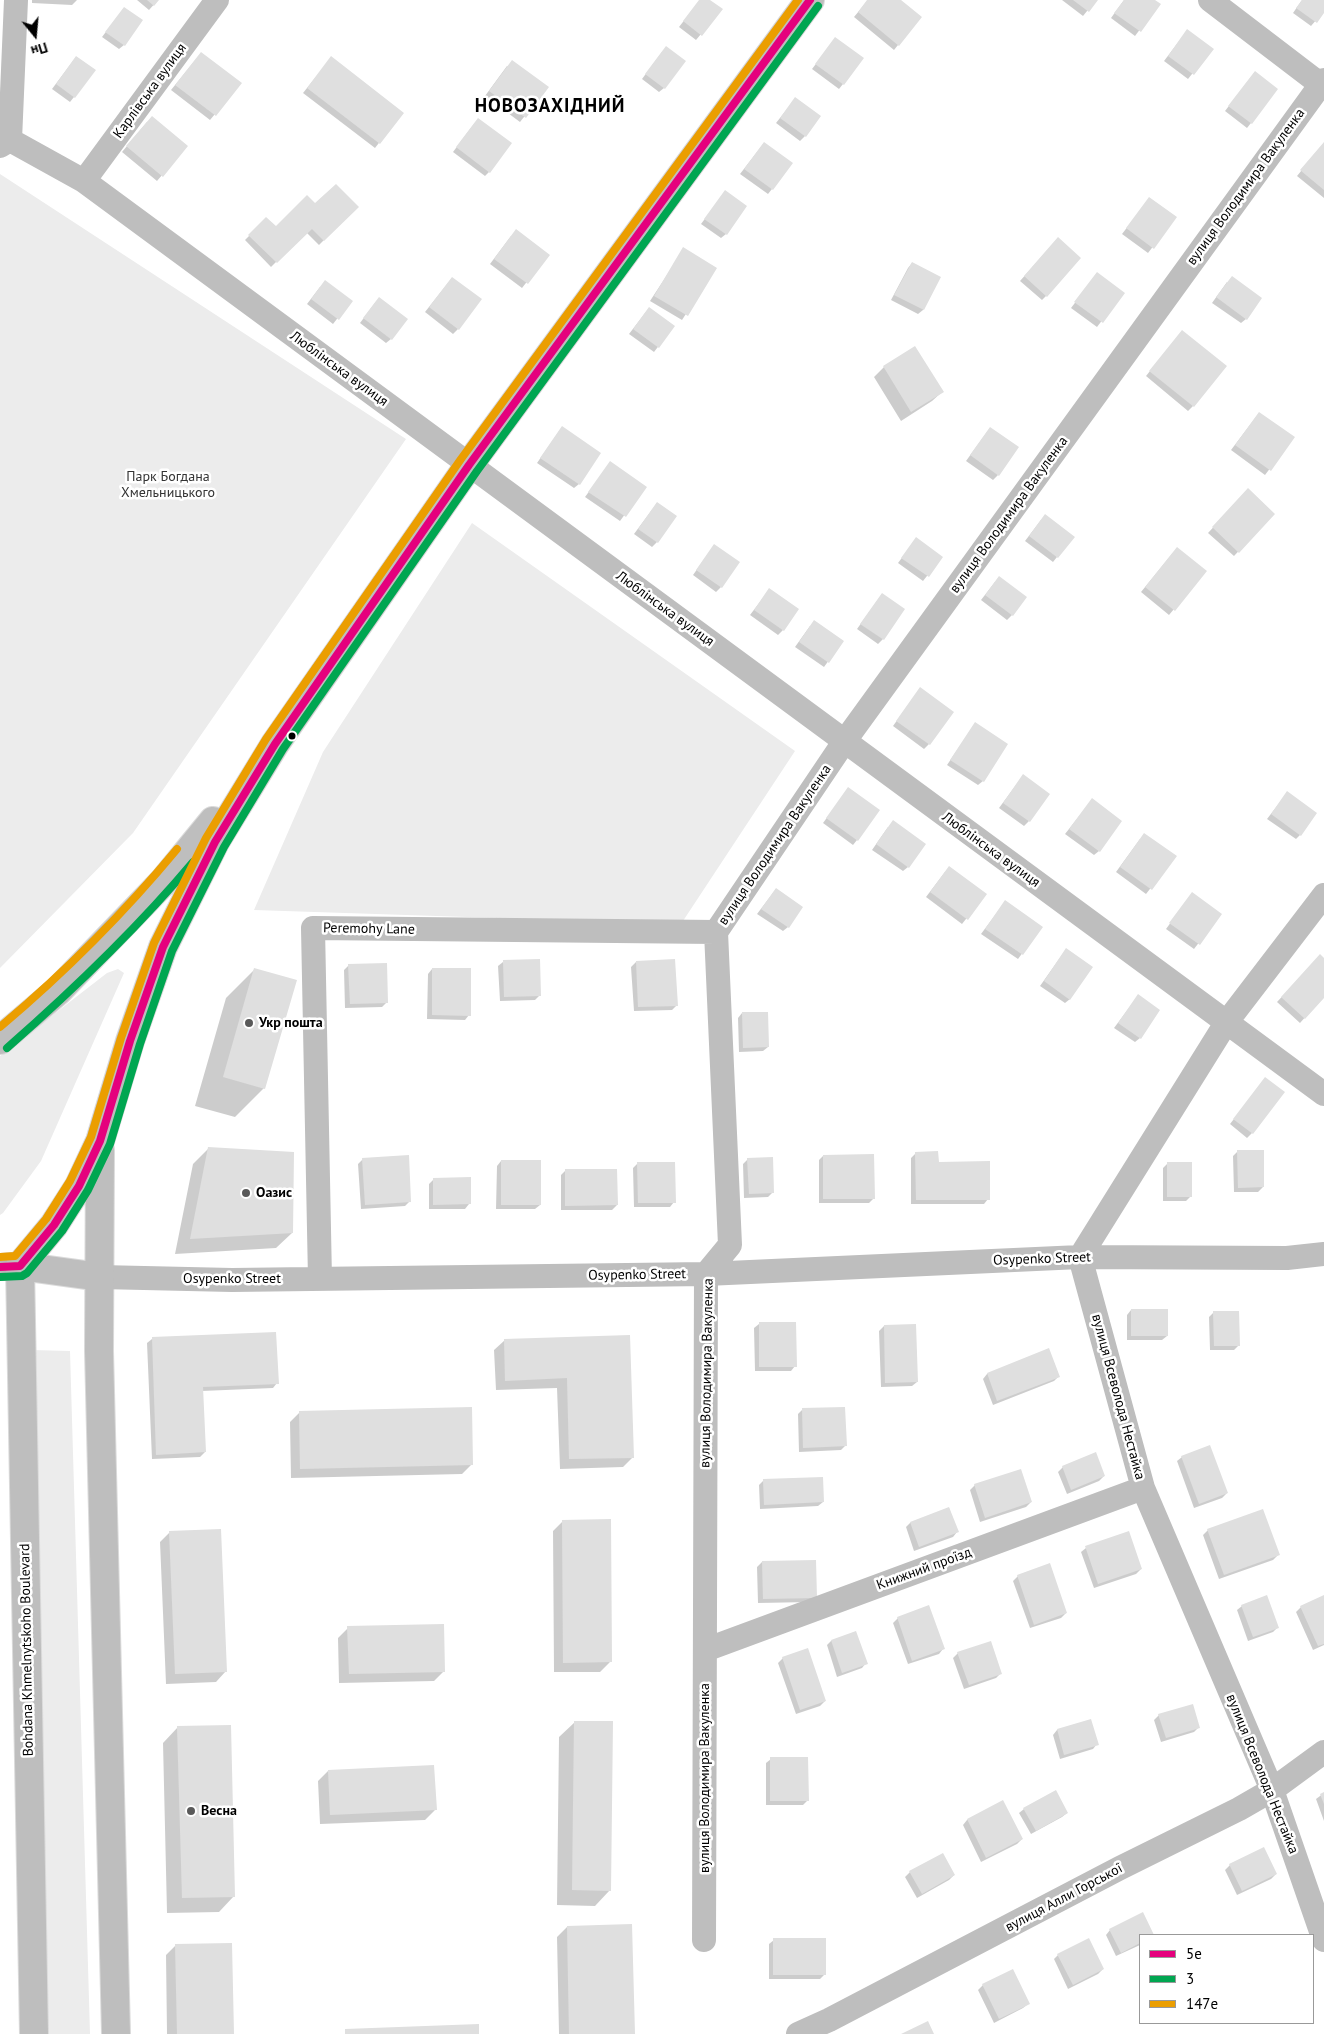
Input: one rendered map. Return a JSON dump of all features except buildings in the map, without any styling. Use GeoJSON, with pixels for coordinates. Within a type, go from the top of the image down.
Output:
{"type":"FeatureCollection","features":[{"type":"Feature","properties":{"kind":"main road"},"geometry":{"type":"LineString","coordinates":[[10,1266],[54,1225],[79,1186],[100,1141],[130,1041],[163,947],[215,842],[275,744],[469,465],[810,0]]}},
{"type":"Feature","properties":{"kind":"main road"},"geometry":{"type":"LineString","coordinates":[[0,1040],[58,991],[163,882],[275,744]]}},
{"type":"Feature","properties":{"kind":"main road"},"geometry":{"type":"LineString","coordinates":[[100,1141],[98,1350],[116,2034]]}},
{"type":"Feature","properties":{"kind":"main road"},"geometry":{"type":"LineString","coordinates":[[10,1266],[100,1278]]}},
{"type":"Feature","properties":{"kind":"main road","name":"Bohdana Khmelnytskoho Boulevard"},"geometry":{"type":"LineString","coordinates":[[10,1266],[34,2034]]}},
{"type":"Feature","properties":{"kind":"street"},"geometry":{"type":"LineString","coordinates":[[5,143],[16,0]]}},
{"type":"Feature","properties":{"kind":"street","name":"Карлівська вулиця"},"geometry":{"type":"LineString","coordinates":[[84,181],[216,0]]}},
{"type":"Feature","properties":{"kind":"street"},"geometry":{"type":"LineString","coordinates":[[1210,0],[1323,84]]}},
{"type":"Feature","properties":{"kind":"street","name":"вулиця Володимира Вакуленка"},"geometry":{"type":"LineString","coordinates":[[704,1940],[706,1274],[730,1245],[716,932],[844,742],[1323,84]]}},
{"type":"Feature","properties":{"kind":"street","name":"Люблінська вулиця"},"geometry":{"type":"LineString","coordinates":[[5,143],[84,181],[1324,1094]]}},
{"type":"Feature","properties":{"kind":"street"},"geometry":{"type":"LineString","coordinates":[[1080,1257],[1226,1023],[1324,895]]}},
{"type":"Feature","properties":{"kind":"street","name":"Peremohy Lane"},"geometry":{"type":"LineString","coordinates":[[320,1279],[313,928],[716,932]]}},
{"type":"Feature","properties":{"kind":"street","name":"Osypenko Street"},"geometry":{"type":"LineString","coordinates":[[100,1278],[211,1280],[706,1274],[1080,1257],[1287,1258],[1324,1254]]}},
{"type":"Feature","properties":{"kind":"street","name":"вулиця Всеволода Нестайка"},"geometry":{"type":"LineString","coordinates":[[1080,1257],[1144,1488],[1272,1790],[1324,1940]]}},
{"type":"Feature","properties":{"kind":"street","name":"Книжний проїзд"},"geometry":{"type":"LineString","coordinates":[[705,1650],[1144,1488]]}},
{"type":"Feature","properties":{"kind":"street","name":"вулиця Алли Горської"},"geometry":{"type":"LineString","coordinates":[[798,2034],[829,2020],[1120,1868],[1239,1809],[1272,1790],[1324,1752]]}},
{"type":"Feature","properties":{"kind":"green space","name":"Парк Богдана Хмельницького"},"geometry":{"type":"Polygon","coordinates":[[[0,174],[406,439],[133,833],[0,968],[0,174]]]}},
{"type":"Feature","properties":{"kind":"green space"},"geometry":{"type":"Polygon","coordinates":[[[472,523],[795,751],[681,924],[254,910],[323,752],[472,523]]]}},
{"type":"Feature","properties":{"kind":"green space"},"geometry":{"type":"Polygon","coordinates":[[[118,969],[124,973],[41,1161],[0,1215],[0,1056],[107,973],[118,969]]]}},
{"type":"Feature","properties":{"kind":"green space"},"geometry":{"type":"Polygon","coordinates":[[[31,1350],[70,1351],[90,2034],[46,2034],[31,1350]]]}},
{"type":"Feature","properties":{"kind":"transit line","name":"147е"},"geometry":{"type":"LineString","coordinates":[[0,1257],[15,1256],[46,1219],[70,1181],[91,1137],[121,1038],[154,943],[206,838],[266,739],[461,459],[798,0]]}},
{"type":"Feature","properties":{"kind":"transit line","name":"5е"},"geometry":{"type":"LineString","coordinates":[[0,1267],[20,1266],[54,1225],[79,1186],[100,1141],[130,1041],[163,947],[215,842],[275,744],[469,465],[810,0]]}},
{"type":"Feature","properties":{"kind":"transit line","name":"3"},"geometry":{"type":"LineString","coordinates":[[0,1277],[22,1276],[27,1273],[62,1231],[88,1190],[110,1144],[140,1044],[172,951],[224,847],[283,749],[477,471],[818,6]]}},
{"type":"Feature","properties":{"kind":"transit line","name":"147е"},"geometry":{"type":"LineString","coordinates":[[0,1027],[93,942],[177,849]]}},
{"type":"Feature","properties":{"kind":"transit line","name":"3"},"geometry":{"type":"LineString","coordinates":[[7,1048],[103,959],[149,912],[193,862]]}},
{"type":"Feature","properties":{"kind":"place","name":"Укр пошта"},"geometry":{"type":"Point","coordinates":[249,1023]}},
{"type":"Feature","properties":{"kind":"place","name":"Оазис"},"geometry":{"type":"Point","coordinates":[246,1193]}},
{"type":"Feature","properties":{"kind":"place","name":"Весна"},"geometry":{"type":"Point","coordinates":[191,1811]}},
{"type":"Feature","properties":{"kind":"district","name":"НОВОЗАХІДНИЙ"},"geometry":{"type":"Point","coordinates":[550,107]}}]}
